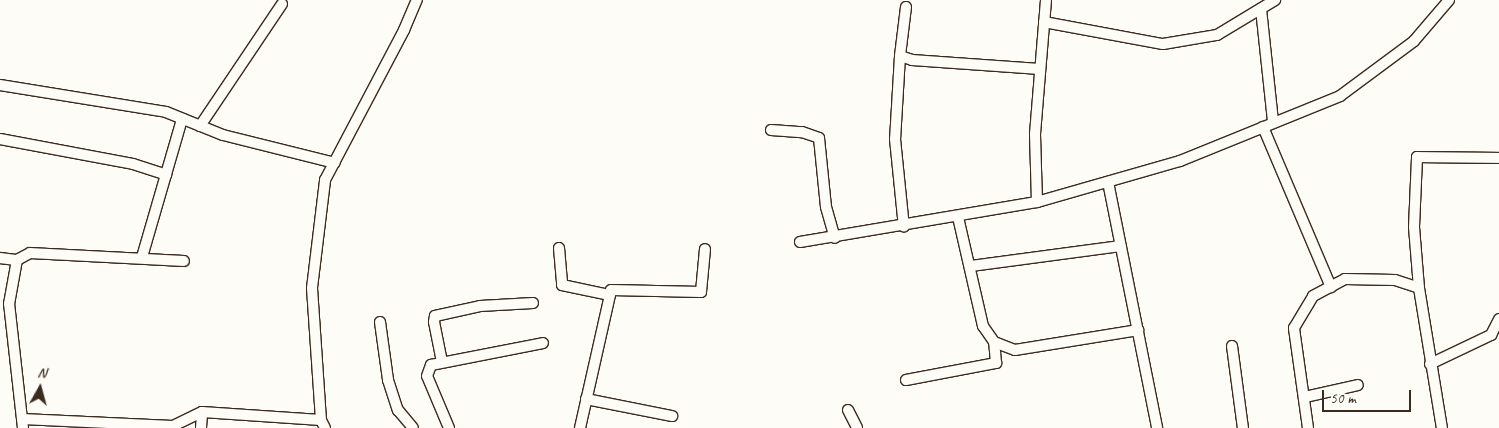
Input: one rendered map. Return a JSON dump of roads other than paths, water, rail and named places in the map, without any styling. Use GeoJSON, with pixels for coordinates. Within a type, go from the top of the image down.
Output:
{"type":"FeatureCollection","features":[{"type":"Feature","properties":{"kind":"street"},"geometry":{"type":"LineString","coordinates":[[17,260],[8,304],[23,423],[173,426],[202,412],[323,424],[312,288],[325,180],[417,0]]}},
{"type":"Feature","properties":{"kind":"street"},"geometry":{"type":"LineString","coordinates":[[1037,202],[1035,134],[1046,0]]}},
{"type":"Feature","properties":{"kind":"street"},"geometry":{"type":"LineString","coordinates":[[1044,22],[1163,44],[1217,35],[1275,0]]}},
{"type":"Feature","properties":{"kind":"street"},"geometry":{"type":"LineString","coordinates":[[800,242],[904,227],[1037,202],[1180,161],[1340,96],[1414,41],[1449,0]]}},
{"type":"Feature","properties":{"kind":"street"},"geometry":{"type":"LineString","coordinates":[[200,126],[282,4]]}},
{"type":"Feature","properties":{"kind":"street"},"geometry":{"type":"LineString","coordinates":[[904,227],[895,139],[900,56],[906,7]]}},
{"type":"Feature","properties":{"kind":"street"},"geometry":{"type":"LineString","coordinates":[[1261,9],[1273,122]]}},
{"type":"Feature","properties":{"kind":"street"},"geometry":{"type":"LineString","coordinates":[[900,56],[912,60],[1040,69]]}},
{"type":"Feature","properties":{"kind":"street"},"geometry":{"type":"LineString","coordinates":[[0,85],[166,112],[200,126],[335,163]]}},
{"type":"Feature","properties":{"kind":"street"},"geometry":{"type":"LineString","coordinates":[[142,257],[182,119]]}},
{"type":"Feature","properties":{"kind":"street"},"geometry":{"type":"LineString","coordinates":[[1263,127],[1331,287]]}},
{"type":"Feature","properties":{"kind":"street"},"geometry":{"type":"LineString","coordinates":[[771,130],[802,132],[819,138],[826,207],[835,238]]}},
{"type":"Feature","properties":{"kind":"street"},"geometry":{"type":"LineString","coordinates":[[0,139],[133,164],[166,175]]}},
{"type":"Feature","properties":{"kind":"street"},"geometry":{"type":"LineString","coordinates":[[1442,428],[1419,288],[1414,227],[1417,157],[1499,158]]}},
{"type":"Feature","properties":{"kind":"street"},"geometry":{"type":"LineString","coordinates":[[1108,182],[1157,428]]}},
{"type":"Feature","properties":{"kind":"street"},"geometry":{"type":"LineString","coordinates":[[906,380],[996,363],[994,342],[984,326],[958,217]]}},
{"type":"Feature","properties":{"kind":"street"},"geometry":{"type":"LineString","coordinates":[[971,266],[1121,246]]}},
{"type":"Feature","properties":{"kind":"street"},"geometry":{"type":"LineString","coordinates":[[559,248],[562,285],[610,295]]}},
{"type":"Feature","properties":{"kind":"street"},"geometry":{"type":"LineString","coordinates":[[580,428],[611,290],[701,292],[705,249]]}},
{"type":"Feature","properties":{"kind":"street"},"geometry":{"type":"LineString","coordinates":[[0,258],[17,260],[30,254],[70,258],[142,257],[184,262]]}},
{"type":"Feature","properties":{"kind":"street"},"geometry":{"type":"LineString","coordinates":[[1308,428],[1294,328],[1313,296],[1345,279],[1395,280],[1419,288]]}},
{"type":"Feature","properties":{"kind":"street"},"geometry":{"type":"LineString","coordinates":[[442,362],[434,322],[435,316],[480,306],[533,303]]}},
{"type":"Feature","properties":{"kind":"street"},"geometry":{"type":"LineString","coordinates":[[1430,364],[1495,336],[1499,319]]}},
{"type":"Feature","properties":{"kind":"street"},"geometry":{"type":"LineString","coordinates":[[380,322],[388,380],[398,410],[413,428]]}},
{"type":"Feature","properties":{"kind":"street"},"geometry":{"type":"LineString","coordinates":[[994,342],[1015,350],[1138,330]]}},
{"type":"Feature","properties":{"kind":"street"},"geometry":{"type":"LineString","coordinates":[[448,428],[427,376],[432,365],[543,343]]}},
{"type":"Feature","properties":{"kind":"street"},"geometry":{"type":"LineString","coordinates":[[1232,346],[1242,428]]}},
{"type":"Feature","properties":{"kind":"street"},"geometry":{"type":"LineString","coordinates":[[1305,397],[1358,385]]}},
{"type":"Feature","properties":{"kind":"street"},"geometry":{"type":"LineString","coordinates":[[586,399],[672,416]]}},
{"type":"Feature","properties":{"kind":"street"},"geometry":{"type":"LineString","coordinates":[[848,410],[857,428]]}},
{"type":"Feature","properties":{"kind":"street"},"geometry":{"type":"LineString","coordinates":[[201,428],[202,412]]}}]}
